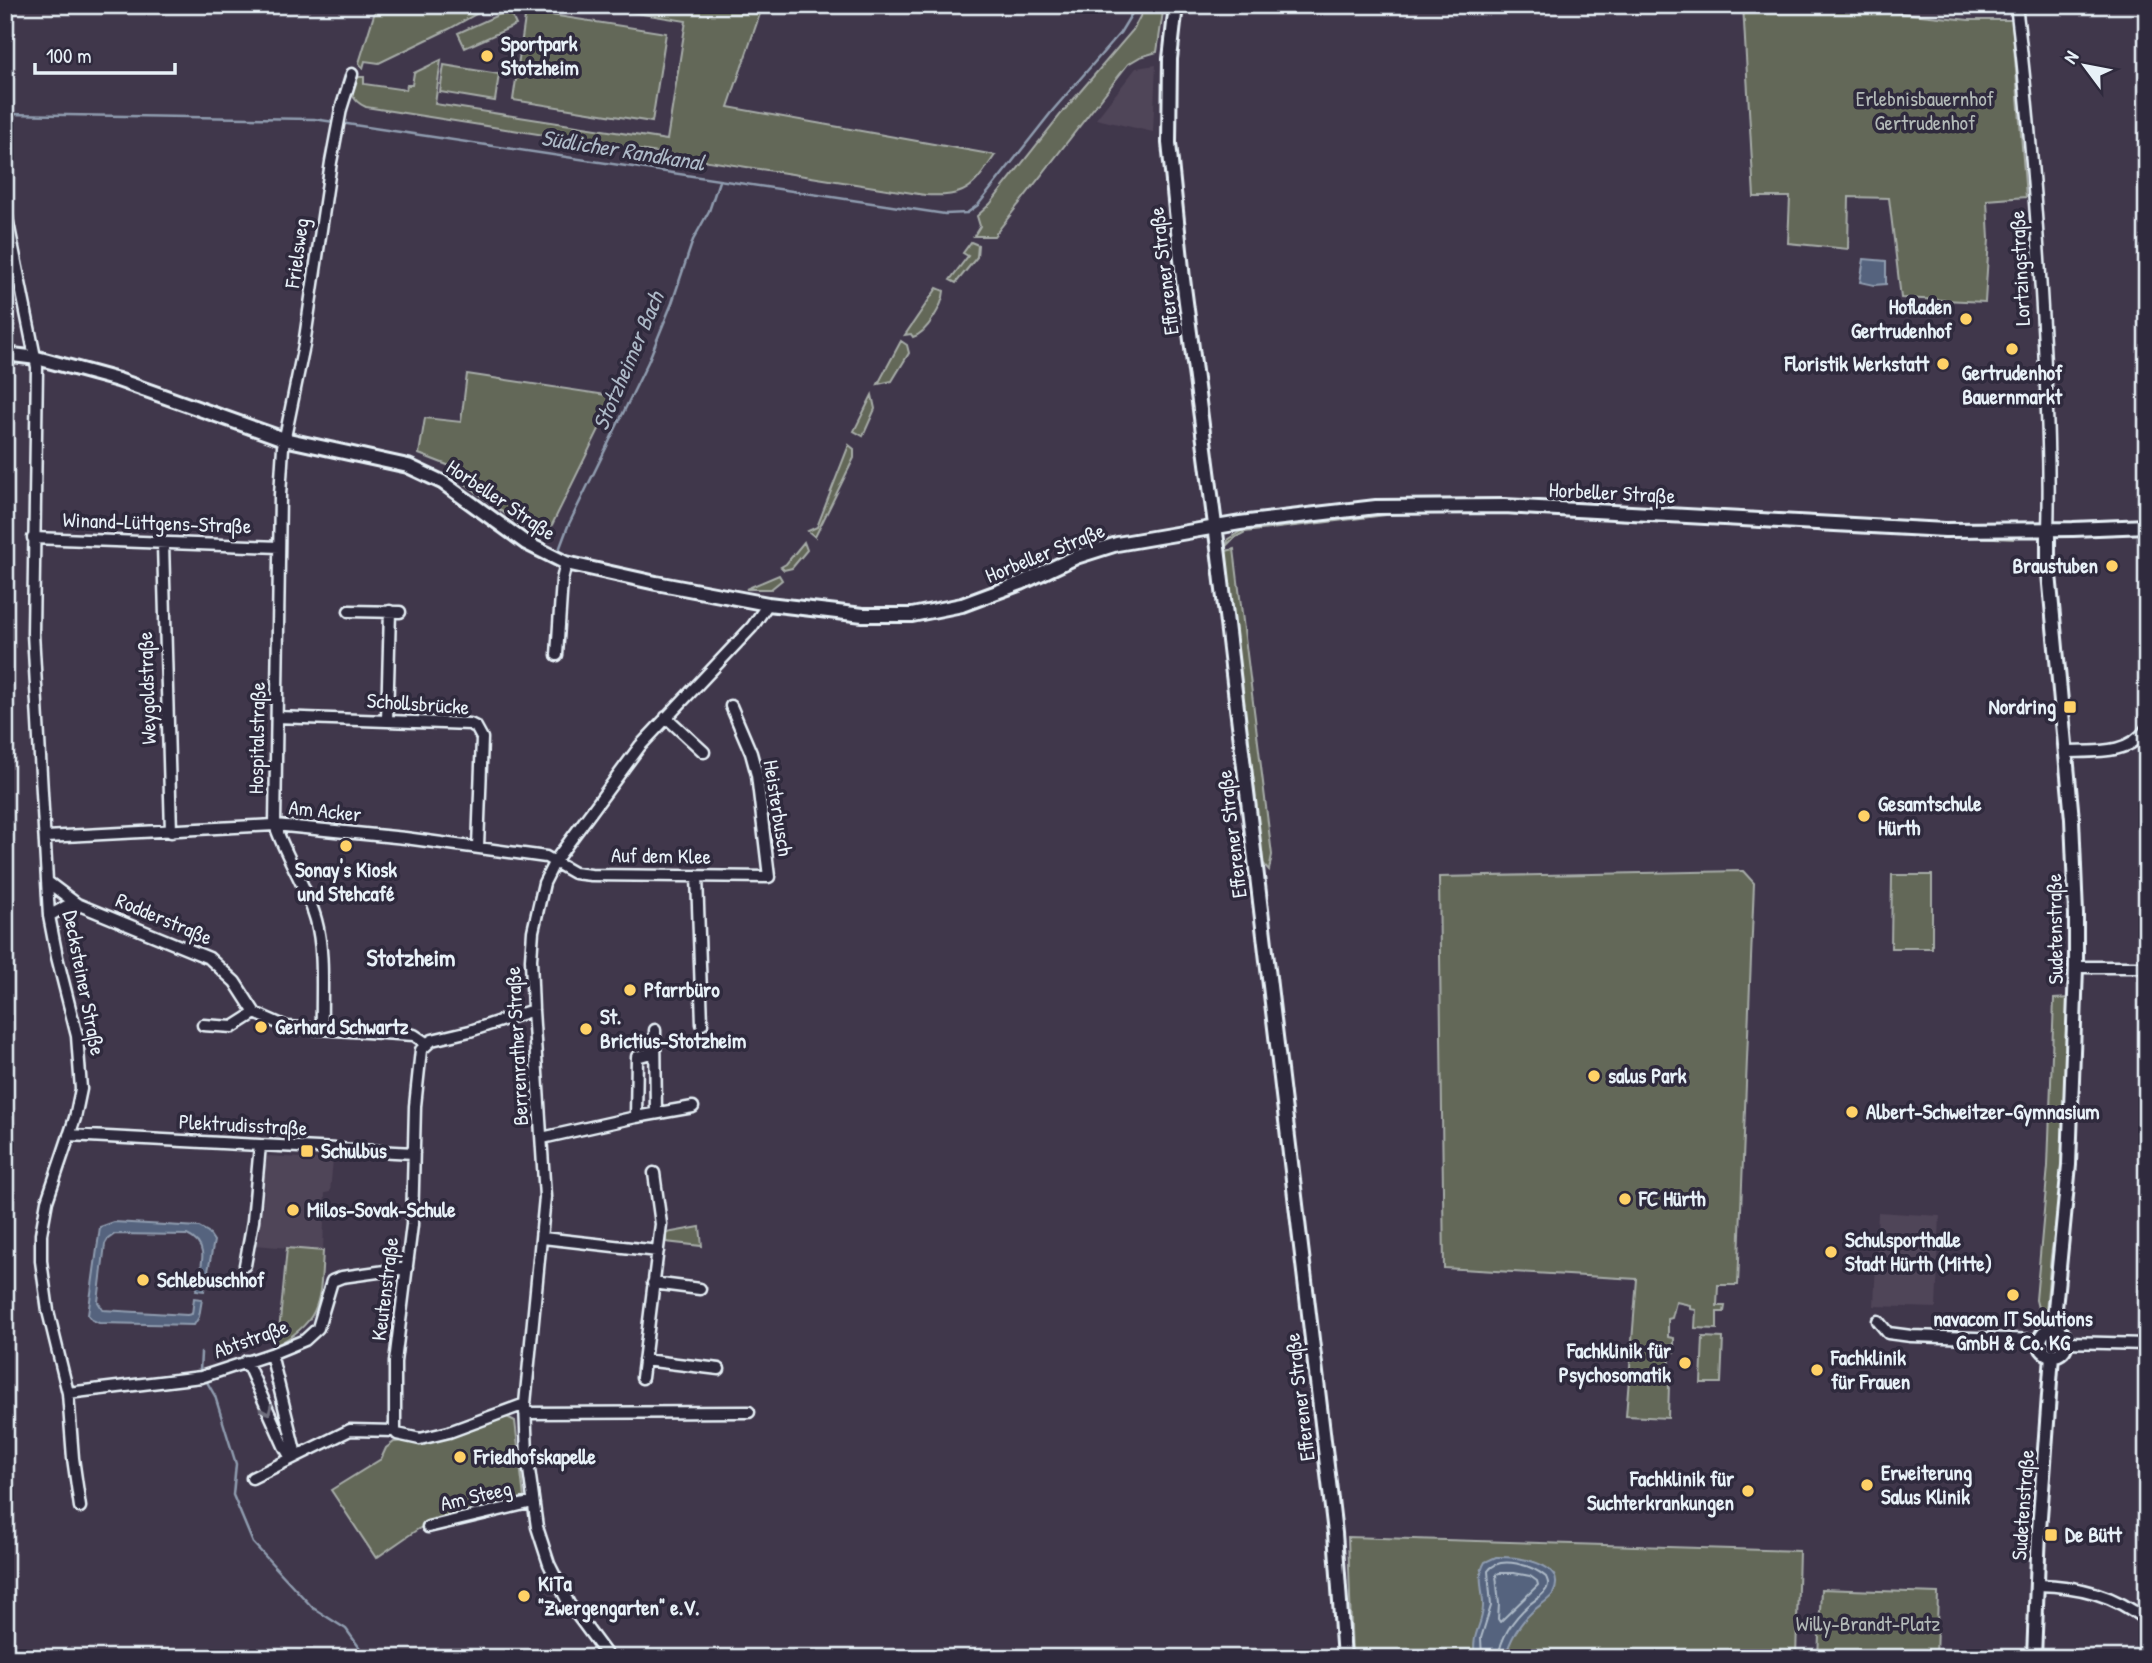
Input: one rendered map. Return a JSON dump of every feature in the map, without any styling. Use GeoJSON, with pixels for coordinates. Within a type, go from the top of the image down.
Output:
{"type":"FeatureCollection","features":[{"type":"Feature","properties":{"kind":"street","name":"Efferener Straße"},"geometry":{"type":"LineString","coordinates":[[1176,5],[1170,59],[1169,143],[1183,279],[1335,1533],[1344,1658]]}},
{"type":"Feature","properties":{"kind":"street","name":"Lortzingstraße"},"geometry":{"type":"LineString","coordinates":[[2017,5],[2042,303],[2048,435],[2048,530]]}},
{"type":"Feature","properties":{"kind":"street","name":"Frielsweg"},"geometry":{"type":"LineString","coordinates":[[284,439],[303,345],[335,137],[352,74]]}},
{"type":"Feature","properties":{"kind":"street","name":"Decksteiner Straße"},"geometry":{"type":"LineString","coordinates":[[5,208],[37,358],[33,633],[49,916],[77,1036],[80,1063],[79,1102],[47,1201],[41,1247],[48,1311],[68,1393],[80,1507]]}},
{"type":"Feature","properties":{"kind":"street","name":"Horbeller Straße"},"geometry":{"type":"LineString","coordinates":[[5,354],[37,358],[118,380],[284,439],[408,466],[442,482],[526,543],[566,563],[768,604],[863,615],[912,615],[936,611],[989,596],[1076,557],[1117,544],[1320,512],[1410,506],[1504,506],[1945,530],[2147,526]]}},
{"type":"Feature","properties":{"kind":"street","name":"Hospitalstraße"},"geometry":{"type":"LineString","coordinates":[[284,439],[279,547],[275,825],[317,923],[322,1028]]}},
{"type":"Feature","properties":{"kind":"street","name":"Sudetenstraße"},"geometry":{"type":"LineString","coordinates":[[2048,530],[2048,563],[2072,819],[2076,967],[2069,1165],[2053,1329]]}},
{"type":"Feature","properties":{"kind":"street","name":"Winand-Lüttgens-Straße"},"geometry":{"type":"LineString","coordinates":[[33,538],[279,547]]}},
{"type":"Feature","properties":{"kind":"street","name":"Weygoldstraße"},"geometry":{"type":"LineString","coordinates":[[163,544],[171,832]]}},
{"type":"Feature","properties":{"kind":"street"},"geometry":{"type":"LineString","coordinates":[[557,655],[562,580],[566,563]]}},
{"type":"Feature","properties":{"kind":"street","name":"Berrenrather Straße"},"geometry":{"type":"LineString","coordinates":[[609,1658],[559,1586],[543,1546],[533,1502],[527,1455],[525,1409],[545,1197],[533,1010],[533,931],[544,883],[555,861],[614,780],[666,717],[752,627],[768,604]]}},
{"type":"Feature","properties":{"kind":"street"},"geometry":{"type":"LineString","coordinates":[[349,611],[395,611],[387,720]]}},
{"type":"Feature","properties":{"kind":"street","name":"Heisterbusch"},"geometry":{"type":"LineString","coordinates":[[731,706],[751,753],[757,775],[769,877]]}},
{"type":"Feature","properties":{"kind":"street","name":"Schollsbrücke"},"geometry":{"type":"LineString","coordinates":[[277,717],[470,724],[481,732],[478,847]]}},
{"type":"Feature","properties":{"kind":"street"},"geometry":{"type":"LineString","coordinates":[[666,717],[704,752]]}},
{"type":"Feature","properties":{"kind":"street"},"geometry":{"type":"LineString","coordinates":[[2066,752],[2129,746],[2141,738],[2147,728]]}},
{"type":"Feature","properties":{"kind":"street","name":"Am Acker"},"geometry":{"type":"LineString","coordinates":[[46,837],[275,825],[478,847],[546,856],[555,861]]}},
{"type":"Feature","properties":{"kind":"street","name":"Auf dem Klee"},"geometry":{"type":"LineString","coordinates":[[555,861],[574,873],[591,875],[769,877]]}},
{"type":"Feature","properties":{"kind":"street"},"geometry":{"type":"LineString","coordinates":[[697,876],[702,1024]]}},
{"type":"Feature","properties":{"kind":"street","name":"Rodderstraße"},"geometry":{"type":"LineString","coordinates":[[49,883],[77,904],[209,958],[235,982],[255,1013]]}},
{"type":"Feature","properties":{"kind":"street"},"geometry":{"type":"LineString","coordinates":[[49,916],[68,905],[77,904]]}},
{"type":"Feature","properties":{"kind":"street"},"geometry":{"type":"LineString","coordinates":[[2076,967],[2147,967]]}},
{"type":"Feature","properties":{"kind":"street"},"geometry":{"type":"LineString","coordinates":[[203,1025],[233,1027],[255,1013],[287,1027],[414,1035],[426,1043],[533,1010]]}},
{"type":"Feature","properties":{"kind":"street"},"geometry":{"type":"LineString","coordinates":[[655,1030],[656,1114]]}},
{"type":"Feature","properties":{"kind":"street","name":"Keutenstraße"},"geometry":{"type":"LineString","coordinates":[[395,1431],[395,1362],[412,1225],[417,1079],[421,1050],[426,1043]]}},
{"type":"Feature","properties":{"kind":"street"},"geometry":{"type":"LineString","coordinates":[[636,1117],[637,1057],[654,1052]]}},
{"type":"Feature","properties":{"kind":"street"},"geometry":{"type":"LineString","coordinates":[[542,1138],[693,1107]]}},
{"type":"Feature","properties":{"kind":"street","name":"Plektrudisstraße"},"geometry":{"type":"LineString","coordinates":[[69,1135],[414,1153]]}},
{"type":"Feature","properties":{"kind":"street"},"geometry":{"type":"LineString","coordinates":[[245,1265],[253,1221],[260,1145]]}},
{"type":"Feature","properties":{"kind":"street"},"geometry":{"type":"LineString","coordinates":[[642,1378],[661,1224],[654,1173]]}},
{"type":"Feature","properties":{"kind":"street"},"geometry":{"type":"LineString","coordinates":[[543,1238],[658,1251]]}},
{"type":"Feature","properties":{"kind":"street","name":"Abtstraße"},"geometry":{"type":"LineString","coordinates":[[68,1393],[185,1380],[271,1354],[313,1334],[318,1328],[332,1282],[342,1277],[407,1268]]}},
{"type":"Feature","properties":{"kind":"street"},"geometry":{"type":"LineString","coordinates":[[653,1283],[700,1289]]}},
{"type":"Feature","properties":{"kind":"street"},"geometry":{"type":"LineString","coordinates":[[1878,1321],[1888,1333],[1911,1336],[2040,1340]]}},
{"type":"Feature","properties":{"kind":"street"},"geometry":{"type":"LineString","coordinates":[[2053,1329],[2062,1333],[2066,1342],[2060,1353],[2052,1355],[2043,1350],[2040,1340],[2043,1333],[2053,1329]]}},
{"type":"Feature","properties":{"kind":"street"},"geometry":{"type":"LineString","coordinates":[[2066,1342],[2147,1344]]}},
{"type":"Feature","properties":{"kind":"street"},"geometry":{"type":"LineString","coordinates":[[271,1354],[294,1456]]}},
{"type":"Feature","properties":{"kind":"street","name":"Sudetenstraße"},"geometry":{"type":"LineString","coordinates":[[2034,1658],[2039,1530],[2052,1355]]}},
{"type":"Feature","properties":{"kind":"street"},"geometry":{"type":"LineString","coordinates":[[644,1360],[719,1369]]}},
{"type":"Feature","properties":{"kind":"street"},"geometry":{"type":"LineString","coordinates":[[246,1361],[284,1447],[294,1456]]}},
{"type":"Feature","properties":{"kind":"street"},"geometry":{"type":"LineString","coordinates":[[252,1478],[351,1430],[395,1431],[397,1434],[420,1439],[525,1409],[749,1412]]}},
{"type":"Feature","properties":{"kind":"street","name":"Am Steeg"},"geometry":{"type":"LineString","coordinates":[[428,1527],[533,1502]]}},
{"type":"Feature","properties":{"kind":"street"},"geometry":{"type":"LineString","coordinates":[[2038,1585],[2070,1586],[2092,1591],[2147,1621]]}},
{"type":"Feature","properties":{"kind":"street"},"geometry":{"type":"LineString","coordinates":[[2144,1658],[2147,1652]]}},
{"type":"Feature","properties":{"kind":"shaded area"},"geometry":{"type":"Polygon","coordinates":[[[1156,65],[1153,132],[1096,119],[1136,68],[1156,65]]]}},
{"type":"Feature","properties":{"kind":"shaded area","name":"Milos-Sovak-Schule"},"geometry":{"type":"Polygon","coordinates":[[[269,1156],[333,1160],[330,1192],[325,1193],[323,1251],[255,1245],[255,1241],[259,1240],[265,1186],[262,1183],[264,1159],[269,1156]]]}},
{"type":"Feature","properties":{"kind":"shaded area"},"geometry":{"type":"Polygon","coordinates":[[[1878,1212],[1940,1216],[1936,1308],[1874,1306],[1878,1212]]]}},
{"type":"Feature","properties":{"kind":"green space"},"geometry":{"type":"Polygon","coordinates":[[[377,5],[492,5],[379,63],[365,61],[363,68],[359,63],[377,5]]]}},
{"type":"Feature","properties":{"kind":"green space"},"geometry":{"type":"Polygon","coordinates":[[[587,5],[763,5],[728,107],[995,155],[974,183],[960,192],[925,195],[366,107],[352,94],[352,85],[359,77],[364,77],[364,84],[406,90],[407,85],[412,85],[414,73],[441,60],[435,104],[667,140],[686,21],[587,5]]]}},
{"type":"Feature","properties":{"kind":"green space"},"geometry":{"type":"Polygon","coordinates":[[[1146,5],[1164,5],[1157,52],[1128,64],[994,236],[974,236],[980,226],[977,216],[990,204],[1061,114],[1133,30],[1146,5]]]}},
{"type":"Feature","properties":{"kind":"green space","name":"Erlebnisbauernhof Gertrudenhof"},"geometry":{"type":"Polygon","coordinates":[[[1743,5],[1823,5],[1969,20],[2012,20],[2026,197],[1987,200],[1989,239],[1985,302],[1901,298],[1889,198],[1849,197],[1848,249],[1788,243],[1790,197],[1754,197],[1743,5]]]}},
{"type":"Feature","properties":{"kind":"green space"},"geometry":{"type":"Polygon","coordinates":[[[509,10],[516,25],[465,48],[458,33],[509,10]]]}},
{"type":"Feature","properties":{"kind":"green space"},"geometry":{"type":"Polygon","coordinates":[[[526,11],[666,33],[652,122],[513,100],[526,11]]]}},
{"type":"Feature","properties":{"kind":"green space"},"geometry":{"type":"Polygon","coordinates":[[[444,65],[499,74],[495,101],[440,92],[444,65]]]}},
{"type":"Feature","properties":{"kind":"green space"},"geometry":{"type":"Polygon","coordinates":[[[971,242],[978,245],[977,257],[956,283],[950,280],[968,256],[963,253],[971,242]]]}},
{"type":"Feature","properties":{"kind":"green space"},"geometry":{"type":"Polygon","coordinates":[[[937,288],[944,291],[941,304],[933,318],[918,334],[913,337],[911,334],[905,335],[937,288]]]}},
{"type":"Feature","properties":{"kind":"green space"},"geometry":{"type":"Polygon","coordinates":[[[901,341],[907,345],[909,353],[892,381],[878,384],[901,341]]]}},
{"type":"Feature","properties":{"kind":"green space"},"geometry":{"type":"Polygon","coordinates":[[[467,374],[613,396],[545,539],[520,525],[454,475],[455,468],[419,454],[425,418],[461,422],[467,374]]]}},
{"type":"Feature","properties":{"kind":"green space"},"geometry":{"type":"Polygon","coordinates":[[[872,395],[875,409],[863,436],[854,431],[872,395]]]}},
{"type":"Feature","properties":{"kind":"green space"},"geometry":{"type":"Polygon","coordinates":[[[849,445],[854,449],[854,458],[815,537],[808,531],[817,527],[849,445]]]}},
{"type":"Feature","properties":{"kind":"green space"},"geometry":{"type":"Polygon","coordinates":[[[1471,510],[2014,539],[1471,512],[1471,510]]]}},
{"type":"Feature","properties":{"kind":"green space"},"geometry":{"type":"Polygon","coordinates":[[[1399,511],[1402,513],[1245,532],[1227,545],[1228,539],[1243,530],[1399,511]]]}},
{"type":"Feature","properties":{"kind":"green space"},"geometry":{"type":"Polygon","coordinates":[[[804,542],[807,550],[792,568],[784,570],[781,567],[804,542]]]}},
{"type":"Feature","properties":{"kind":"green space"},"geometry":{"type":"Polygon","coordinates":[[[1234,549],[1272,855],[1269,870],[1261,861],[1253,807],[1226,551],[1234,549]]]}},
{"type":"Feature","properties":{"kind":"green space"},"geometry":{"type":"Polygon","coordinates":[[[779,575],[782,580],[771,589],[746,589],[779,575]]]}},
{"type":"Feature","properties":{"kind":"green space","name":"salus Park"},"geometry":{"type":"Polygon","coordinates":[[[1743,871],[1754,883],[1738,1285],[1718,1285],[1717,1306],[1725,1306],[1724,1312],[1717,1312],[1717,1329],[1695,1328],[1696,1310],[1690,1309],[1690,1305],[1676,1302],[1672,1318],[1668,1319],[1668,1337],[1674,1338],[1674,1352],[1670,1352],[1668,1418],[1626,1416],[1637,1279],[1444,1268],[1439,877],[1743,871]]]}},
{"type":"Feature","properties":{"kind":"green space"},"geometry":{"type":"Polygon","coordinates":[[[1892,875],[1932,875],[1932,948],[1891,948],[1892,875]]]}},
{"type":"Feature","properties":{"kind":"green space"},"geometry":{"type":"Polygon","coordinates":[[[2070,998],[2063,1173],[2046,1311],[2038,1308],[2036,1300],[2048,1166],[2054,999],[2070,998]]]}},
{"type":"Feature","properties":{"kind":"green space"},"geometry":{"type":"Polygon","coordinates":[[[700,1227],[702,1246],[666,1242],[666,1233],[700,1227]]]}},
{"type":"Feature","properties":{"kind":"green space"},"geometry":{"type":"Polygon","coordinates":[[[287,1248],[323,1251],[321,1284],[310,1319],[301,1329],[273,1347],[270,1337],[279,1332],[287,1248]]]}},
{"type":"Feature","properties":{"kind":"green space"},"geometry":{"type":"Polygon","coordinates":[[[1703,1337],[1723,1338],[1721,1383],[1701,1383],[1703,1337]]]}},
{"type":"Feature","properties":{"kind":"green space"},"geometry":{"type":"Polygon","coordinates":[[[507,1417],[515,1421],[524,1498],[431,1523],[376,1558],[331,1490],[381,1459],[386,1448],[394,1442],[405,1441],[423,1445],[484,1422],[507,1417]]]}},
{"type":"Feature","properties":{"kind":"green space"},"geometry":{"type":"Polygon","coordinates":[[[1348,1537],[1799,1551],[1796,1658],[1352,1658],[1348,1537]]]}},
{"type":"Feature","properties":{"kind":"green space","name":"Willy-Brandt-Platz"},"geometry":{"type":"Polygon","coordinates":[[[1821,1589],[1938,1593],[1936,1658],[1818,1658],[1821,1589]]]}},
{"type":"Feature","properties":{"kind":"water"},"geometry":{"type":"Polygon","coordinates":[[[1864,259],[1886,261],[1886,284],[1860,282],[1864,259]]]}},
{"type":"Feature","properties":{"kind":"water"},"geometry":{"type":"Polygon","coordinates":[[[114,1222],[199,1227],[208,1232],[214,1241],[204,1291],[196,1290],[202,1266],[202,1251],[200,1245],[187,1235],[115,1234],[105,1244],[98,1302],[103,1310],[187,1315],[192,1314],[194,1298],[202,1299],[199,1317],[194,1325],[99,1323],[88,1315],[100,1227],[114,1222]]]}},
{"type":"Feature","properties":{"kind":"water"},"geometry":{"type":"Polygon","coordinates":[[[1496,1557],[1537,1563],[1554,1575],[1556,1583],[1551,1597],[1519,1627],[1505,1658],[1475,1658],[1474,1642],[1483,1607],[1482,1568],[1485,1562],[1496,1557]]]}},
{"type":"Feature","properties":{"kind":"waterway","name":"Südlicher Randkanal"},"geometry":{"type":"LineString","coordinates":[[5,114],[314,119],[945,214],[967,213],[978,205],[1053,110],[1120,33],[1137,5]]}},
{"type":"Feature","properties":{"kind":"waterway","name":"Stotzheimer Bach"},"geometry":{"type":"LineString","coordinates":[[559,550],[568,526],[648,362],[693,240],[709,211],[719,181]]}},
{"type":"Feature","properties":{"kind":"waterway","name":"Stotzheimer Bach"},"geometry":{"type":"LineString","coordinates":[[200,1372],[201,1353]]}},
{"type":"Feature","properties":{"kind":"waterway","name":"Stotzheimer Bach"},"geometry":{"type":"LineString","coordinates":[[207,1382],[215,1396],[236,1464],[233,1495],[253,1543],[313,1608],[346,1629],[367,1658]]}},
{"type":"Feature","properties":{"kind":"place","name":"Sportpark Stotzheim"},"geometry":{"type":"Point","coordinates":[487,56]}},
{"type":"Feature","properties":{"kind":"place","name":"Hofladen Gertrudenhof"},"geometry":{"type":"Point","coordinates":[1966,319]}},
{"type":"Feature","properties":{"kind":"place","name":"Gertrudenhof Bauernmarkt"},"geometry":{"type":"Point","coordinates":[2012,349]}},
{"type":"Feature","properties":{"kind":"place","name":"Floristik Werkstatt"},"geometry":{"type":"Point","coordinates":[1943,364]}},
{"type":"Feature","properties":{"kind":"place","name":"Braustuben"},"geometry":{"type":"Point","coordinates":[2112,566]}},
{"type":"Feature","properties":{"kind":"place","name":"Nordring"},"geometry":{"type":"Point","coordinates":[2070,707]}},
{"type":"Feature","properties":{"kind":"place","name":"Gesamtschule Hürth"},"geometry":{"type":"Point","coordinates":[1864,816]}},
{"type":"Feature","properties":{"kind":"place","name":"Sonay's Kiosk und Stehcafé"},"geometry":{"type":"Point","coordinates":[346,846]}},
{"type":"Feature","properties":{"kind":"place","name":"Pfarrbüro"},"geometry":{"type":"Point","coordinates":[630,990]}},
{"type":"Feature","properties":{"kind":"place","name":"Gerhard Schwartz"},"geometry":{"type":"Point","coordinates":[261,1027]}},
{"type":"Feature","properties":{"kind":"place","name":"St. Brictius-Stotzheim"},"geometry":{"type":"Point","coordinates":[586,1029]}},
{"type":"Feature","properties":{"kind":"place","name":"salus Park"},"geometry":{"type":"Point","coordinates":[1594,1076]}},
{"type":"Feature","properties":{"kind":"place","name":"Albert-Schweitzer-Gymnasium"},"geometry":{"type":"Point","coordinates":[1852,1112]}},
{"type":"Feature","properties":{"kind":"place","name":"Schulbus"},"geometry":{"type":"Point","coordinates":[307,1151]}},
{"type":"Feature","properties":{"kind":"place","name":"FC Hürth"},"geometry":{"type":"Point","coordinates":[1625,1199]}},
{"type":"Feature","properties":{"kind":"place","name":"Milos-Sovak-Schule"},"geometry":{"type":"Point","coordinates":[293,1210]}},
{"type":"Feature","properties":{"kind":"place","name":"Schulsporthalle Stadt Hürth (Mitte)"},"geometry":{"type":"Point","coordinates":[1831,1252]}},
{"type":"Feature","properties":{"kind":"place","name":"Schlebuschhof"},"geometry":{"type":"Point","coordinates":[143,1280]}},
{"type":"Feature","properties":{"kind":"place","name":"navacom IT Solutions GmbH & Co. KG"},"geometry":{"type":"Point","coordinates":[2013,1295]}},
{"type":"Feature","properties":{"kind":"place","name":"Fachklinik für Psychosomatik"},"geometry":{"type":"Point","coordinates":[1685,1363]}},
{"type":"Feature","properties":{"kind":"place","name":"Fachklinik für Frauen"},"geometry":{"type":"Point","coordinates":[1817,1370]}},
{"type":"Feature","properties":{"kind":"place","name":"Friedhofskapelle"},"geometry":{"type":"Point","coordinates":[460,1457]}},
{"type":"Feature","properties":{"kind":"place","name":"Erweiterung Salus Klinik"},"geometry":{"type":"Point","coordinates":[1867,1485]}},
{"type":"Feature","properties":{"kind":"place","name":"Fachklinik für Suchterkrankungen"},"geometry":{"type":"Point","coordinates":[1748,1491]}},
{"type":"Feature","properties":{"kind":"place","name":"De Bütt"},"geometry":{"type":"Point","coordinates":[2051,1535]}},
{"type":"Feature","properties":{"kind":"place","name":"KiTa \"Zwergengarten\" e.V."},"geometry":{"type":"Point","coordinates":[524,1596]}},
{"type":"Feature","properties":{"kind":"district","name":"Stotzheim"},"geometry":{"type":"Point","coordinates":[411,958]}}]}
